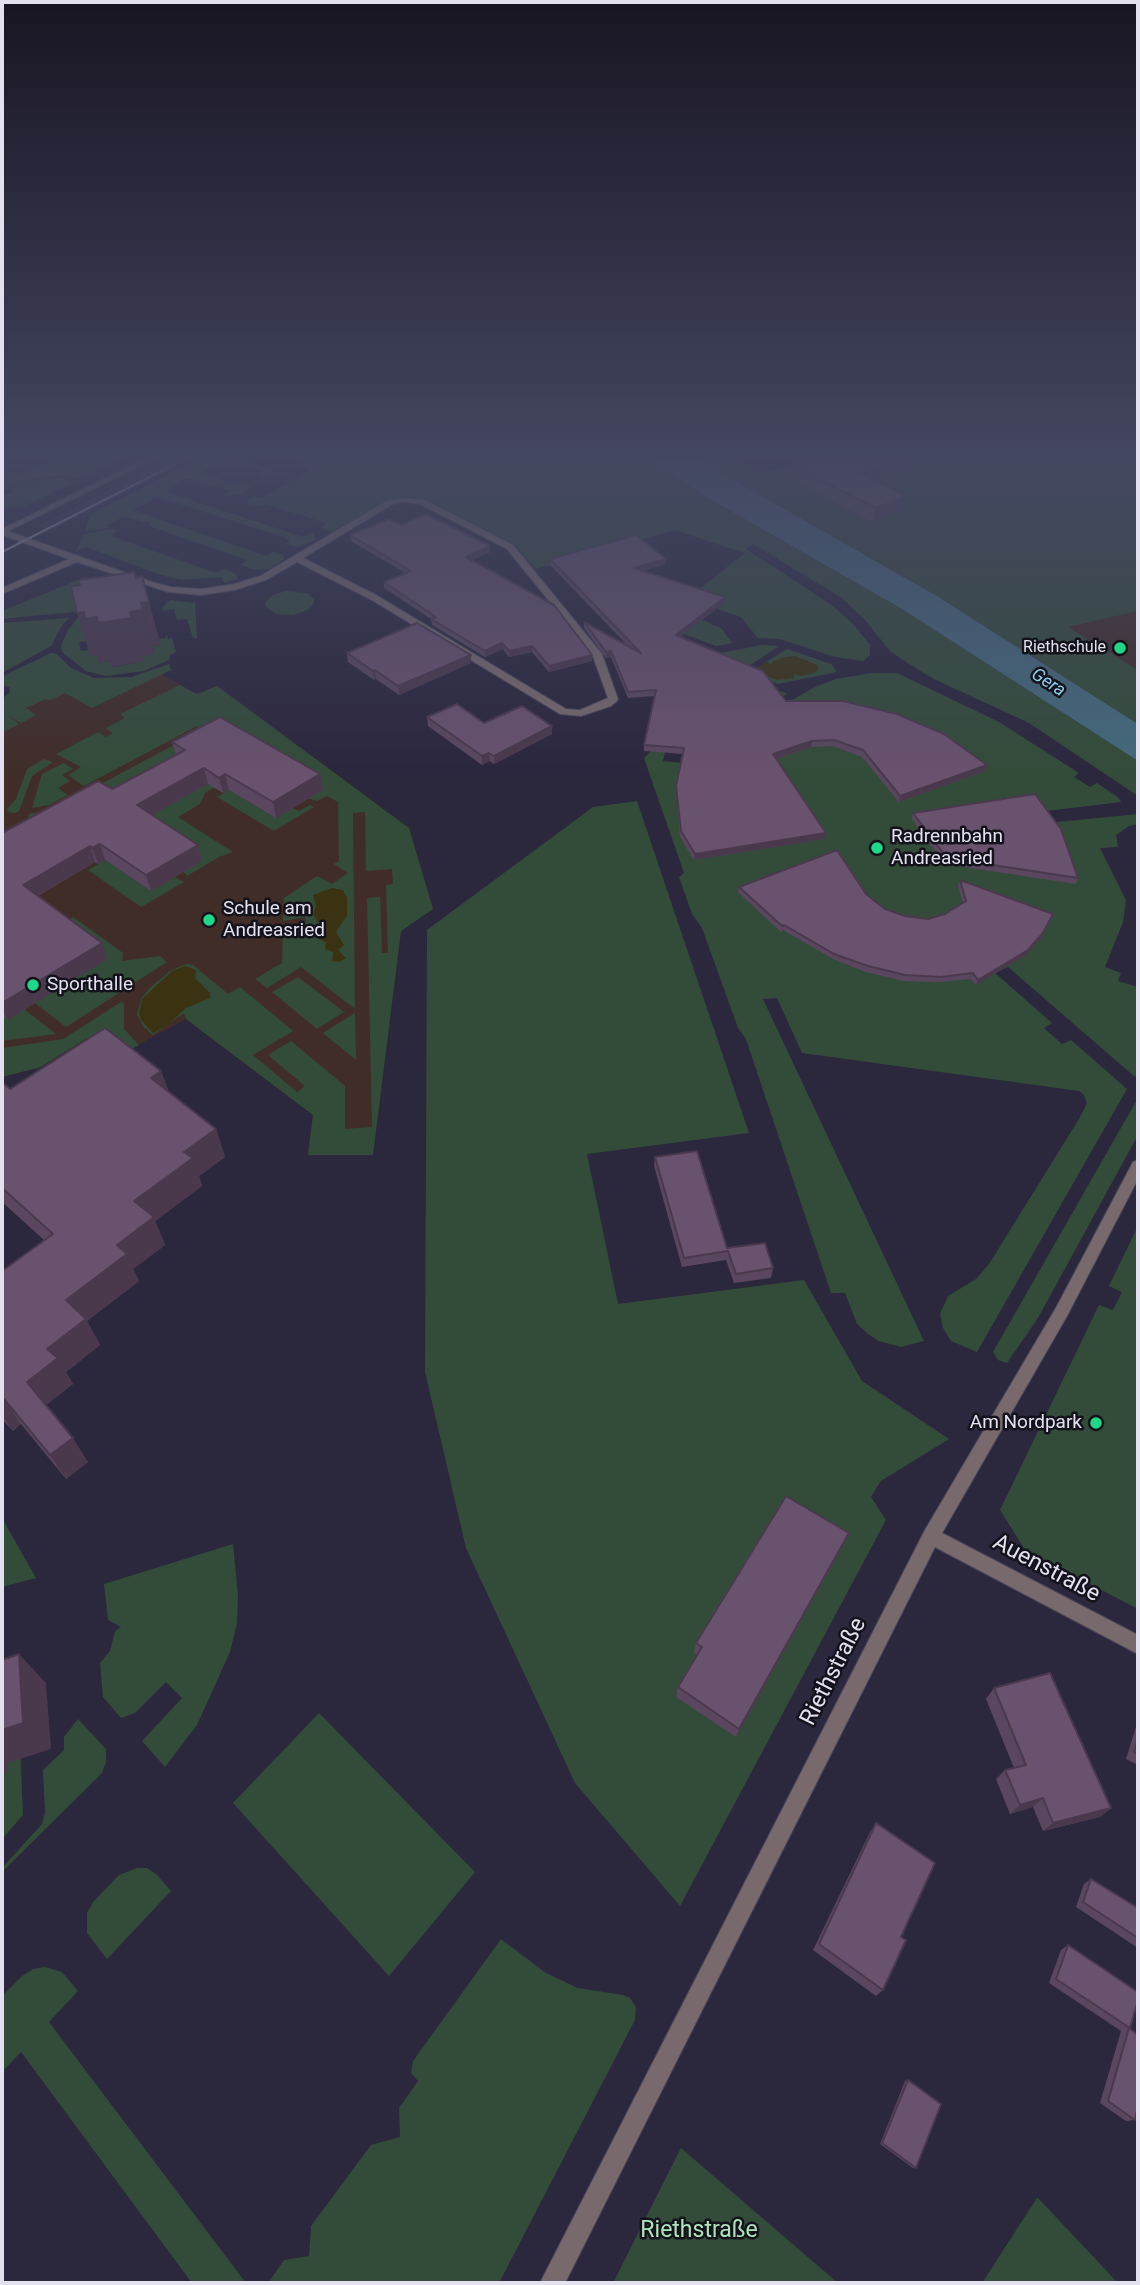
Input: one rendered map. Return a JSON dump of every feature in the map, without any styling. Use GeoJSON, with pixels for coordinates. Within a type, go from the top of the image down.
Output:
{"type":"FeatureCollection","features":[{"type":"Feature","properties":{"kind":"street"},"geometry":{"type":"LineString","coordinates":[[2,591],[70,562]]}},
{"type":"Feature","properties":{"kind":"street"},"geometry":{"type":"LineString","coordinates":[[84,562],[171,590],[214,591],[251,583],[290,562]]}},
{"type":"Feature","properties":{"kind":"street"},"geometry":{"type":"LineString","coordinates":[[304,562],[430,630],[564,712],[582,713],[607,704],[613,699],[597,654],[523,562]]}},
{"type":"Feature","properties":{"kind":"street","name":"Riethstraße"},"geometry":{"type":"LineString","coordinates":[[552,2283],[932,1536],[1062,1311],[1138,1166]]}},
{"type":"Feature","properties":{"kind":"street","name":"Auenstraße"},"geometry":{"type":"LineString","coordinates":[[932,1536],[1138,1645]]}},
{"type":"Feature","properties":{"kind":"shaded area","name":"Riethschule"},"geometry":{"type":"Polygon","coordinates":[[[1138,611],[1138,670],[1067,626],[1138,611]]]}},
{"type":"Feature","properties":{"kind":"shaded area","name":"Schule am Andreasried"},"geometry":{"type":"Polygon","coordinates":[[[160,674],[197,694],[217,686],[409,828],[433,909],[401,931],[373,1155],[308,1155],[313,1115],[186,1019],[116,1057],[87,1038],[41,1067],[2,1077],[2,718],[63,688],[95,706],[160,674]]]}},
{"type":"Feature","properties":{"kind":"green space"},"geometry":{"type":"Polygon","coordinates":[[[125,562],[184,562],[216,573],[225,569],[235,573],[238,579],[224,583],[222,577],[181,580],[125,562]]]}},
{"type":"Feature","properties":{"kind":"green space"},"geometry":{"type":"Polygon","coordinates":[[[245,562],[280,562],[269,569],[255,570],[241,565],[245,562]]]}},
{"type":"Feature","properties":{"kind":"green space"},"geometry":{"type":"Polygon","coordinates":[[[529,562],[562,562],[536,569],[529,562]]]}},
{"type":"Feature","properties":{"kind":"green space"},"geometry":{"type":"Polygon","coordinates":[[[734,562],[765,562],[833,606],[854,625],[870,645],[870,655],[863,661],[835,657],[780,639],[758,638],[741,617],[717,609],[723,604],[694,593],[734,562]]]}},
{"type":"Feature","properties":{"kind":"green space"},"geometry":{"type":"Polygon","coordinates":[[[782,562],[819,562],[902,609],[1138,761],[1138,796],[1029,723],[934,679],[909,664],[890,651],[865,620],[842,598],[782,562]]]}},
{"type":"Feature","properties":{"kind":"green space"},"geometry":{"type":"Polygon","coordinates":[[[877,562],[1138,562],[1138,611],[1068,627],[1138,670],[1138,724],[937,596],[877,562]]]}},
{"type":"Feature","properties":{"kind":"green space"},"geometry":{"type":"Polygon","coordinates":[[[85,577],[112,588],[113,608],[2,619],[2,611],[85,577]]]}},
{"type":"Feature","properties":{"kind":"green space"},"geometry":{"type":"Polygon","coordinates":[[[285,591],[308,593],[314,603],[307,610],[293,615],[277,614],[267,608],[265,604],[271,596],[285,591]]]}},
{"type":"Feature","properties":{"kind":"green space"},"geometry":{"type":"Polygon","coordinates":[[[170,600],[195,603],[197,639],[193,638],[187,619],[177,620],[174,609],[163,611],[162,608],[170,600]]]}},
{"type":"Feature","properties":{"kind":"green space"},"geometry":{"type":"Polygon","coordinates":[[[115,612],[146,615],[125,618],[87,641],[79,642],[81,651],[89,650],[97,655],[98,663],[110,661],[112,667],[143,662],[142,656],[154,653],[152,646],[160,645],[159,639],[166,638],[166,633],[168,639],[172,638],[176,652],[170,655],[169,660],[144,671],[106,676],[86,671],[62,652],[61,646],[68,630],[78,618],[115,612]]]}},
{"type":"Feature","properties":{"kind":"green space"},"geometry":{"type":"Polygon","coordinates":[[[69,618],[62,625],[51,646],[2,673],[2,623],[69,618]]]}},
{"type":"Feature","properties":{"kind":"green space"},"geometry":{"type":"Polygon","coordinates":[[[702,620],[721,628],[732,643],[716,646],[684,634],[702,620]]]}},
{"type":"Feature","properties":{"kind":"green space"},"geometry":{"type":"Polygon","coordinates":[[[762,645],[779,646],[744,669],[715,654],[762,645]]]}},
{"type":"Feature","properties":{"kind":"green space"},"geometry":{"type":"Polygon","coordinates":[[[787,649],[831,664],[837,672],[778,684],[751,672],[758,668],[761,673],[772,665],[766,662],[787,649]]]}},
{"type":"Feature","properties":{"kind":"green space"},"geometry":{"type":"Polygon","coordinates":[[[51,653],[57,654],[71,668],[94,678],[131,677],[169,664],[171,670],[92,708],[65,693],[49,701],[46,699],[26,708],[36,715],[21,723],[7,715],[19,724],[2,733],[2,699],[10,692],[9,687],[2,685],[3,676],[51,653]]]}},
{"type":"Feature","properties":{"kind":"green space"},"geometry":{"type":"Polygon","coordinates":[[[872,673],[897,673],[999,722],[1079,773],[1074,777],[1090,787],[1097,783],[1121,802],[1038,812],[1047,823],[1138,814],[1138,824],[1129,826],[1116,835],[1118,847],[1100,848],[1126,900],[1123,922],[1105,967],[1121,973],[1118,981],[1138,987],[1138,1071],[1135,1077],[1008,967],[995,973],[1052,1023],[1044,1028],[1062,1044],[1071,1040],[1127,1089],[977,1352],[951,1341],[943,1328],[940,1314],[948,1296],[976,1279],[989,1264],[1079,1119],[1087,1103],[1084,1095],[1079,1091],[802,1053],[777,998],[763,999],[924,1341],[901,1347],[879,1341],[868,1334],[857,1324],[845,1293],[831,1293],[746,1039],[738,1028],[702,928],[692,914],[679,877],[684,873],[644,758],[651,751],[665,752],[663,761],[695,764],[754,702],[782,691],[787,694],[781,697],[789,706],[792,700],[815,687],[836,679],[872,673]]]}},
{"type":"Feature","properties":{"kind":"green space"},"geometry":{"type":"Polygon","coordinates":[[[180,685],[197,694],[217,686],[409,828],[433,909],[401,931],[373,1155],[308,1155],[313,1115],[186,1019],[184,1013],[153,1035],[143,1026],[137,1014],[141,999],[150,988],[170,971],[186,964],[193,965],[228,994],[240,987],[293,1031],[253,1055],[297,1092],[305,1086],[268,1055],[291,1041],[345,1086],[345,1129],[372,1127],[367,898],[380,897],[382,953],[388,953],[386,885],[393,884],[392,869],[366,871],[365,812],[353,813],[355,1009],[301,967],[267,988],[255,979],[282,963],[283,927],[306,922],[305,917],[283,921],[284,898],[317,876],[332,884],[348,873],[334,864],[339,861],[338,802],[327,796],[317,801],[185,763],[2,837],[26,824],[29,814],[54,809],[202,730],[197,726],[84,786],[68,775],[81,767],[56,754],[98,732],[106,737],[113,733],[106,728],[125,718],[120,714],[180,685]]]}},
{"type":"Feature","properties":{"kind":"green space"},"geometry":{"type":"Polygon","coordinates":[[[44,759],[53,762],[32,776],[19,811],[9,812],[7,809],[16,799],[27,769],[44,759]]]}},
{"type":"Feature","properties":{"kind":"green space"},"geometry":{"type":"Polygon","coordinates":[[[64,763],[73,769],[62,775],[70,781],[58,788],[68,795],[49,805],[32,808],[42,774],[64,763]]]}},
{"type":"Feature","properties":{"kind":"green space"},"geometry":{"type":"Polygon","coordinates":[[[214,780],[220,784],[205,793],[200,804],[178,817],[233,852],[187,876],[142,821],[214,780]]]}},
{"type":"Feature","properties":{"kind":"green space"},"geometry":{"type":"Polygon","coordinates":[[[229,790],[276,818],[293,808],[299,811],[310,805],[314,807],[274,831],[217,797],[229,790]]]}},
{"type":"Feature","properties":{"kind":"green space"},"geometry":{"type":"Polygon","coordinates":[[[637,801],[749,1133],[587,1154],[618,1304],[804,1280],[862,1381],[949,1439],[881,1481],[871,1497],[886,1520],[680,1906],[575,1783],[466,1548],[425,1372],[427,930],[593,807],[637,801]]]}},
{"type":"Feature","properties":{"kind":"green space"},"geometry":{"type":"Polygon","coordinates":[[[105,860],[151,891],[175,877],[184,882],[141,907],[88,870],[105,860]]]}},
{"type":"Feature","properties":{"kind":"green space"},"geometry":{"type":"Polygon","coordinates":[[[73,917],[123,953],[122,961],[160,956],[167,962],[66,1027],[35,1003],[107,959],[62,926],[73,917]]]}},
{"type":"Feature","properties":{"kind":"green space"},"geometry":{"type":"Polygon","coordinates":[[[298,977],[344,1012],[317,1029],[272,992],[298,977]]]}},
{"type":"Feature","properties":{"kind":"green space"},"geometry":{"type":"Polygon","coordinates":[[[121,1002],[124,1003],[124,1029],[139,1045],[116,1057],[87,1038],[41,1067],[2,1077],[2,1048],[63,1039],[121,1002]]]}},
{"type":"Feature","properties":{"kind":"green space"},"geometry":{"type":"Polygon","coordinates":[[[24,1009],[56,1034],[2,1041],[2,1015],[8,1020],[24,1009]]]}},
{"type":"Feature","properties":{"kind":"green space"},"geometry":{"type":"Polygon","coordinates":[[[355,1013],[356,1060],[323,1033],[355,1013]]]}},
{"type":"Feature","properties":{"kind":"green space"},"geometry":{"type":"Polygon","coordinates":[[[1138,1098],[1138,1135],[1038,1318],[1007,1363],[998,1360],[993,1352],[1138,1098]]]}},
{"type":"Feature","properties":{"kind":"green space","name":"Am Nordpark"},"geometry":{"type":"Polygon","coordinates":[[[1138,1226],[1138,1609],[1025,1550],[1000,1510],[1099,1305],[1113,1310],[1122,1292],[1109,1286],[1138,1226]]]}},
{"type":"Feature","properties":{"kind":"green space"},"geometry":{"type":"Polygon","coordinates":[[[2,1518],[36,1578],[2,1587],[2,1518]]]}},
{"type":"Feature","properties":{"kind":"green space"},"geometry":{"type":"Polygon","coordinates":[[[233,1544],[238,1596],[237,1623],[230,1652],[197,1725],[165,1767],[142,1741],[182,1698],[166,1682],[135,1713],[121,1718],[103,1697],[100,1663],[110,1651],[115,1631],[121,1627],[108,1620],[104,1584],[233,1544]]]}},
{"type":"Feature","properties":{"kind":"green space"},"geometry":{"type":"Polygon","coordinates":[[[319,1713],[475,1872],[389,1976],[233,1803],[319,1713]]]}},
{"type":"Feature","properties":{"kind":"green space"},"geometry":{"type":"Polygon","coordinates":[[[78,1719],[106,1749],[106,1762],[102,1773],[2,1872],[2,1868],[42,1824],[45,1813],[43,1770],[64,1750],[64,1737],[78,1719]]]}},
{"type":"Feature","properties":{"kind":"green space"},"geometry":{"type":"Polygon","coordinates":[[[20,1745],[23,1815],[2,1839],[2,1775],[7,1773],[6,1749],[20,1745]]]}},
{"type":"Feature","properties":{"kind":"green space"},"geometry":{"type":"Polygon","coordinates":[[[137,1868],[147,1868],[156,1874],[171,1891],[107,1959],[87,1933],[87,1913],[94,1901],[119,1875],[137,1868]]]}},
{"type":"Feature","properties":{"kind":"green space"},"geometry":{"type":"Polygon","coordinates":[[[501,1939],[546,1973],[578,1988],[623,1995],[630,1998],[636,2007],[635,2020],[499,2283],[268,2283],[284,2260],[309,2256],[311,2226],[371,2145],[400,2137],[399,2108],[418,2081],[411,2073],[413,2061],[501,1939]]]}},
{"type":"Feature","properties":{"kind":"green space"},"geometry":{"type":"Polygon","coordinates":[[[45,1967],[62,1972],[78,1991],[49,2022],[246,2283],[192,2283],[21,2052],[2,2072],[2,1996],[22,1976],[33,1969],[45,1967]]]}},
{"type":"Feature","properties":{"kind":"green space","name":"Riethstraße"},"geometry":{"type":"Polygon","coordinates":[[[681,2148],[838,2283],[613,2283],[681,2148]]]}},
{"type":"Feature","properties":{"kind":"green space"},"geometry":{"type":"Polygon","coordinates":[[[1038,2198],[1118,2283],[982,2283],[1038,2198]]]}},
{"type":"Feature","properties":{"kind":"sand"},"geometry":{"type":"Polygon","coordinates":[[[795,656],[817,665],[819,669],[814,673],[800,676],[794,674],[794,678],[777,680],[760,673],[758,668],[766,662],[772,664],[773,661],[795,656]]]}},
{"type":"Feature","properties":{"kind":"sand"},"geometry":{"type":"Polygon","coordinates":[[[332,888],[343,890],[347,898],[347,916],[336,932],[344,945],[338,950],[346,958],[339,962],[332,961],[333,952],[325,949],[326,942],[319,939],[322,929],[313,914],[316,906],[313,895],[332,888]]]}},
{"type":"Feature","properties":{"kind":"sand"},"geometry":{"type":"Polygon","coordinates":[[[185,966],[196,970],[195,978],[210,993],[210,998],[186,1008],[169,1024],[153,1033],[141,1020],[139,1013],[142,999],[172,971],[185,966]]]}},
{"type":"Feature","properties":{"kind":"water","name":"Gera"},"geometry":{"type":"Polygon","coordinates":[[[819,562],[877,562],[937,596],[1138,724],[1138,761],[902,609],[819,562]]]}},
{"type":"Feature","properties":{"kind":"building"},"geometry":{"type":"Polygon","coordinates":[[[395,562],[474,562],[554,605],[592,655],[549,666],[532,646],[509,651],[502,643],[485,651],[431,619],[436,617],[384,582],[411,571],[395,562]]]}},
{"type":"Feature","properties":{"kind":"building"},"geometry":{"type":"Polygon","coordinates":[[[553,562],[657,562],[634,568],[725,597],[676,635],[763,671],[786,701],[843,701],[897,714],[944,734],[987,765],[900,796],[863,750],[834,740],[812,741],[773,754],[826,833],[695,854],[681,831],[676,786],[684,748],[644,745],[656,690],[628,692],[611,651],[606,652],[584,622],[641,653],[553,562]]]}},
{"type":"Feature","properties":{"kind":"building"},"geometry":{"type":"Polygon","coordinates":[[[134,572],[136,578],[142,576],[149,602],[141,603],[143,610],[130,612],[132,618],[98,623],[97,617],[85,619],[84,612],[77,613],[71,586],[80,585],[79,580],[134,572]]]}},
{"type":"Feature","properties":{"kind":"building"},"geometry":{"type":"Polygon","coordinates":[[[417,623],[471,655],[398,686],[347,653],[417,623]]]}},
{"type":"Feature","properties":{"kind":"building"},"geometry":{"type":"Polygon","coordinates":[[[457,704],[484,723],[522,706],[552,726],[494,756],[489,753],[482,756],[427,717],[457,704]]]}},
{"type":"Feature","properties":{"kind":"building"},"geometry":{"type":"Polygon","coordinates":[[[220,717],[320,774],[273,802],[225,774],[219,778],[204,768],[137,805],[198,845],[146,875],[100,844],[92,848],[90,846],[23,885],[102,943],[2,1003],[2,833],[98,781],[112,789],[185,750],[172,742],[220,717]]]}},
{"type":"Feature","properties":{"kind":"building"},"geometry":{"type":"Polygon","coordinates":[[[1035,794],[1061,829],[1078,878],[947,858],[913,813],[1035,794]]]}},
{"type":"Feature","properties":{"kind":"building"},"geometry":{"type":"Polygon","coordinates":[[[837,850],[866,894],[885,909],[905,916],[928,919],[945,914],[966,901],[960,880],[1053,914],[1043,933],[1028,950],[978,980],[973,973],[941,977],[905,975],[834,954],[782,926],[739,887],[837,850]]]}},
{"type":"Feature","properties":{"kind":"building"},"geometry":{"type":"Polygon","coordinates":[[[105,1028],[161,1071],[151,1078],[216,1129],[184,1152],[193,1158],[134,1201],[154,1217],[117,1245],[127,1254],[66,1300],[86,1319],[47,1349],[58,1358],[27,1382],[73,1438],[50,1455],[4,1399],[2,1401],[2,1271],[53,1234],[2,1188],[2,1082],[10,1089],[105,1028]]]}},
{"type":"Feature","properties":{"kind":"building"},"geometry":{"type":"Polygon","coordinates":[[[697,1151],[727,1248],[765,1243],[773,1268],[736,1274],[728,1251],[684,1258],[655,1157],[697,1151]]]}},
{"type":"Feature","properties":{"kind":"building"},"geometry":{"type":"Polygon","coordinates":[[[786,1496],[849,1533],[739,1729],[678,1687],[702,1647],[696,1643],[786,1496]]]}},
{"type":"Feature","properties":{"kind":"building"},"geometry":{"type":"Polygon","coordinates":[[[19,1654],[23,1723],[2,1730],[2,1660],[19,1654]]]}},
{"type":"Feature","properties":{"kind":"building"},"geometry":{"type":"Polygon","coordinates":[[[1050,1673],[1111,1808],[1053,1823],[1043,1798],[1020,1805],[1005,1770],[1026,1765],[994,1688],[1050,1673]]]}},
{"type":"Feature","properties":{"kind":"building"},"geometry":{"type":"Polygon","coordinates":[[[1138,1738],[1138,1754],[1134,1752],[1138,1738]]]}},
{"type":"Feature","properties":{"kind":"building"},"geometry":{"type":"Polygon","coordinates":[[[876,1823],[935,1863],[901,1937],[906,1940],[883,1990],[819,1944],[876,1823]]]}},
{"type":"Feature","properties":{"kind":"building"},"geometry":{"type":"Polygon","coordinates":[[[1091,1879],[1138,1908],[1138,1938],[1083,1902],[1091,1879]]]}},
{"type":"Feature","properties":{"kind":"building"},"geometry":{"type":"Polygon","coordinates":[[[1068,1945],[1138,1992],[1130,2028],[1056,1979],[1068,1945]]]}},
{"type":"Feature","properties":{"kind":"building"},"geometry":{"type":"Polygon","coordinates":[[[1129,2028],[1138,2035],[1138,2106],[1135,2120],[1108,2101],[1129,2028]]]}},
{"type":"Feature","properties":{"kind":"building"},"geometry":{"type":"Polygon","coordinates":[[[908,2080],[941,2104],[916,2168],[882,2143],[908,2080]]]}},
{"type":"Feature","properties":{"kind":"place","name":"Riethschule"},"geometry":{"type":"Point","coordinates":[1120,648]}},
{"type":"Feature","properties":{"kind":"place","name":"Radrennbahn Andreasried"},"geometry":{"type":"Point","coordinates":[877,848]}},
{"type":"Feature","properties":{"kind":"place","name":"Schule am Andreasried"},"geometry":{"type":"Point","coordinates":[209,920]}},
{"type":"Feature","properties":{"kind":"place","name":"Sporthalle"},"geometry":{"type":"Point","coordinates":[33,985]}},
{"type":"Feature","properties":{"kind":"place","name":"Am Nordpark"},"geometry":{"type":"Point","coordinates":[1096,1423]}}]}
